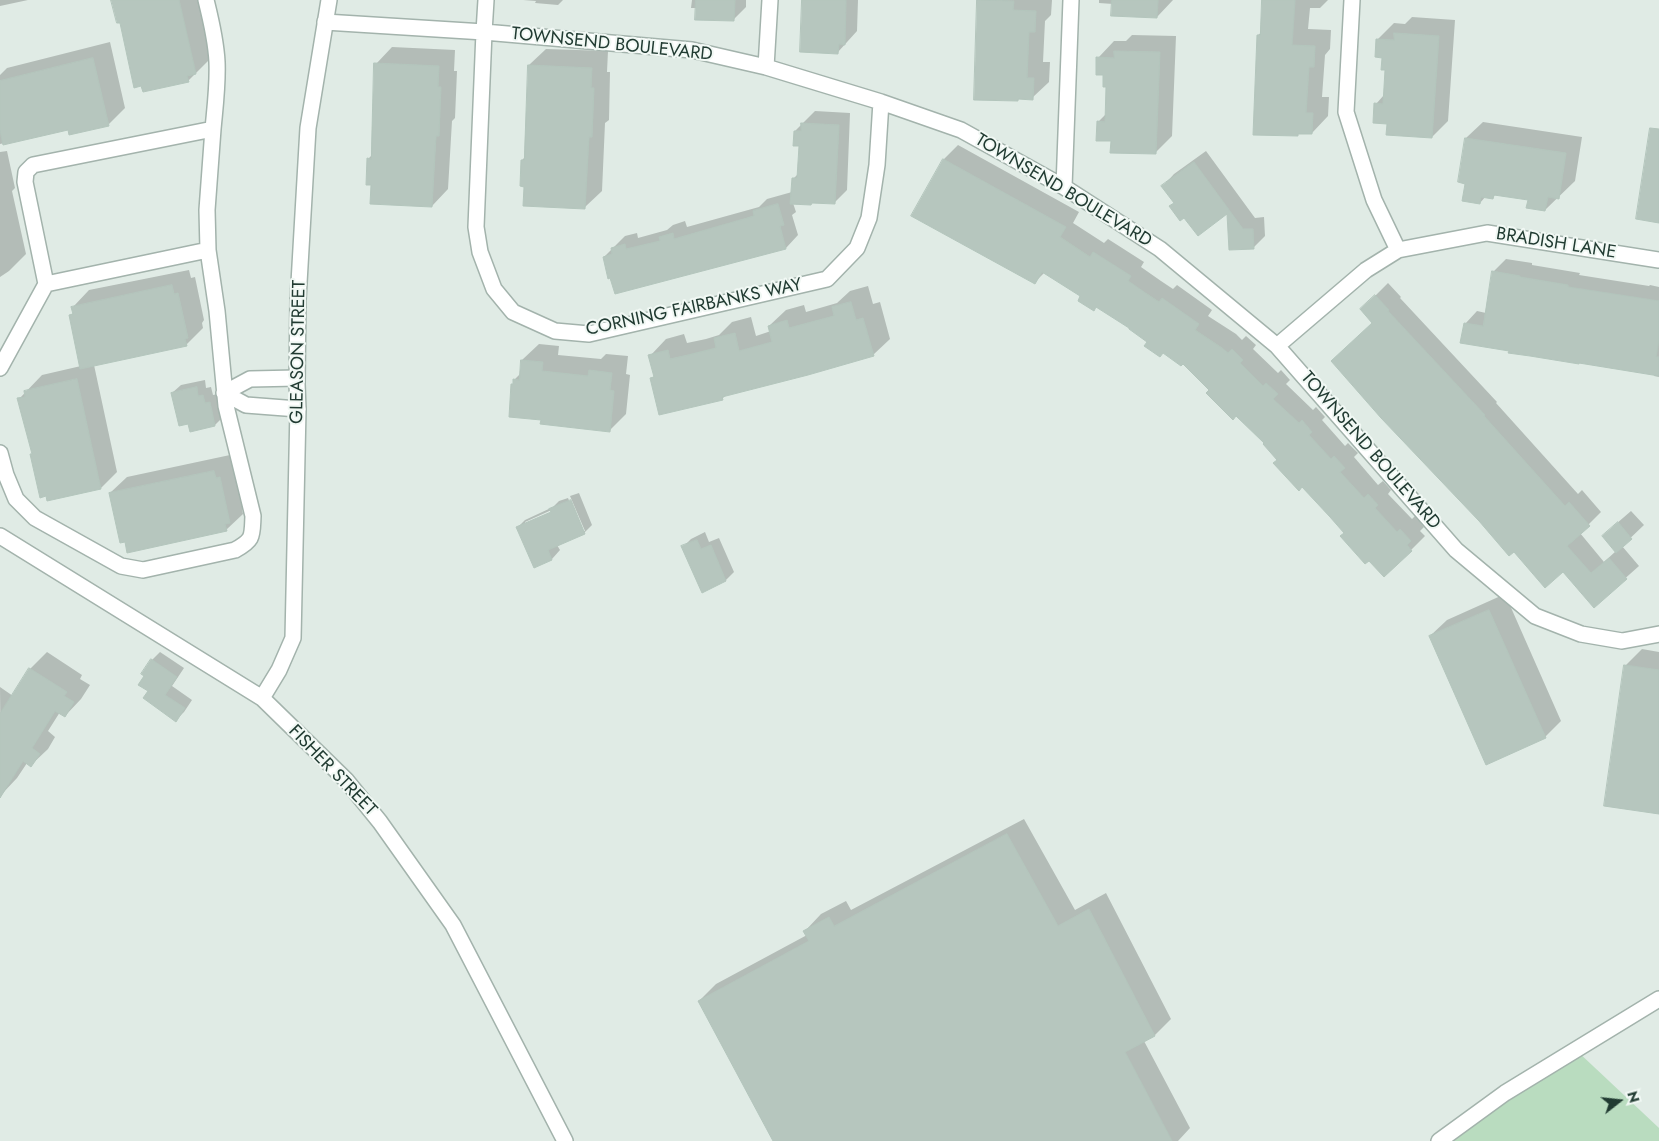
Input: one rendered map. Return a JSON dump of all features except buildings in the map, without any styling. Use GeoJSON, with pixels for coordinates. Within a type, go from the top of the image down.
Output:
{"type":"FeatureCollection","features":[{"type":"Feature","properties":{"kind":"street"},"geometry":{"type":"LineString","coordinates":[[0,453],[6,475],[16,499],[35,518],[121,566],[143,570],[235,550],[248,544],[252,533],[253,516],[226,406],[217,311],[208,250],[207,210],[217,62],[214,36],[206,0]]}},
{"type":"Feature","properties":{"kind":"street","name":"GLEASON STREET"},"geometry":{"type":"LineString","coordinates":[[262,698],[279,670],[293,638],[298,409],[298,300],[308,128],[328,0]]}},
{"type":"Feature","properties":{"kind":"street","name":"CORNING FAIRBANKS WAY"},"geometry":{"type":"LineString","coordinates":[[486,0],[476,227],[480,252],[494,289],[513,312],[555,331],[589,334],[826,279],[857,248],[870,218],[877,166],[881,102]]}},
{"type":"Feature","properties":{"kind":"street"},"geometry":{"type":"LineString","coordinates":[[766,67],[770,0]]}},
{"type":"Feature","properties":{"kind":"street"},"geometry":{"type":"LineString","coordinates":[[1064,187],[1070,0]]}},
{"type":"Feature","properties":{"kind":"street"},"geometry":{"type":"LineString","coordinates":[[1352,0],[1346,112],[1374,200],[1398,250]]}},
{"type":"Feature","properties":{"kind":"street","name":"TOWNSEND BOULEVARD"},"geometry":{"type":"LineString","coordinates":[[325,22],[484,32],[692,50],[766,67],[881,102],[961,130],[1064,187],[1160,250],[1277,346],[1456,550],[1535,616],[1581,634],[1622,641],[1659,634]]}},
{"type":"Feature","properties":{"kind":"street"},"geometry":{"type":"LineString","coordinates":[[0,368],[46,284],[25,182],[26,172],[33,165],[213,129]]}},
{"type":"Feature","properties":{"kind":"street","name":"BRADISH LANE"},"geometry":{"type":"LineString","coordinates":[[1277,346],[1366,270],[1398,250],[1487,233],[1659,260]]}},
{"type":"Feature","properties":{"kind":"street"},"geometry":{"type":"LineString","coordinates":[[46,284],[208,250]]}},
{"type":"Feature","properties":{"kind":"street"},"geometry":{"type":"LineString","coordinates":[[224,392],[250,380],[297,378]]}},
{"type":"Feature","properties":{"kind":"street"},"geometry":{"type":"LineString","coordinates":[[224,392],[246,405],[298,409]]}},
{"type":"Feature","properties":{"kind":"street","name":"FISHER STREET"},"geometry":{"type":"LineString","coordinates":[[0,536],[262,698],[346,780],[380,822],[453,925],[565,1141]]}},
{"type":"Feature","properties":{"kind":"street"},"geometry":{"type":"LineString","coordinates":[[1439,1141],[1505,1093],[1659,999]]}},
{"type":"Feature","properties":{"kind":"green space"},"geometry":{"type":"Polygon","coordinates":[[[1576,1050],[1659,1128],[1659,1141],[1443,1141],[1576,1050]]]}}]}
